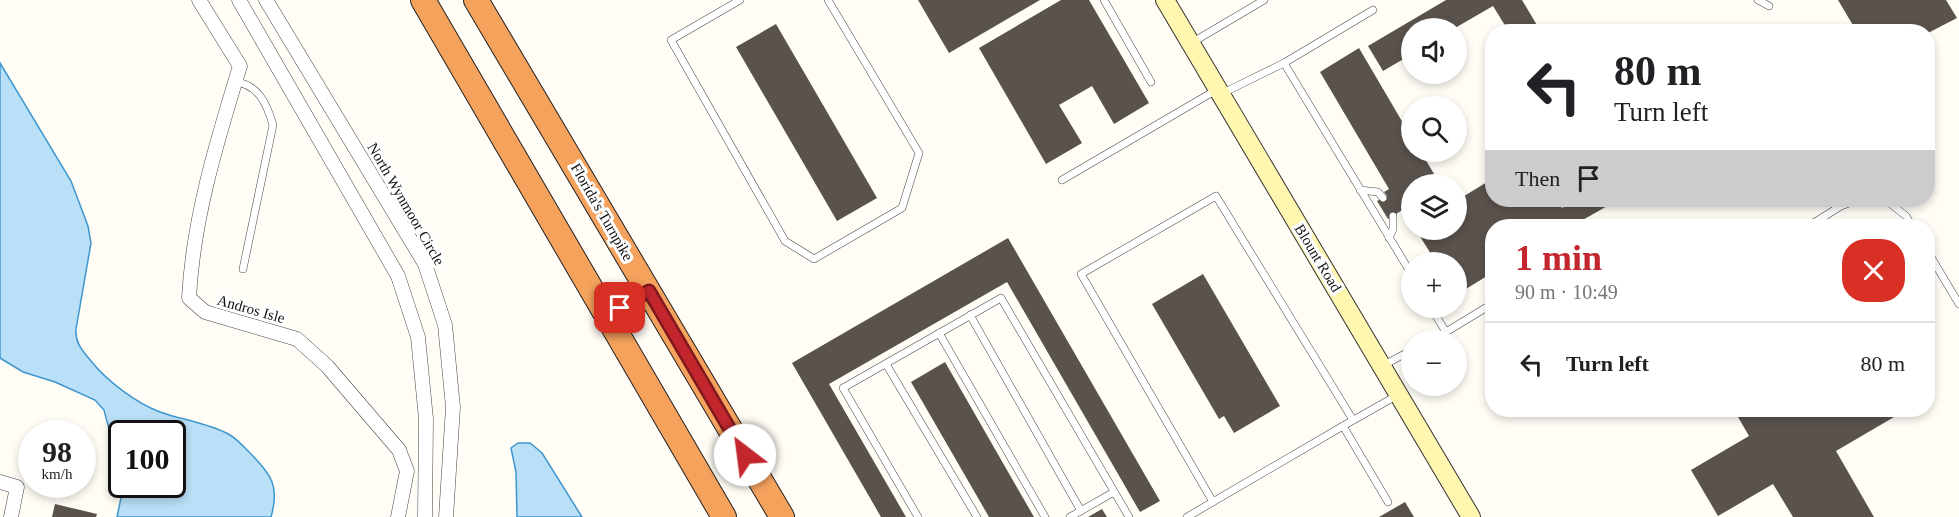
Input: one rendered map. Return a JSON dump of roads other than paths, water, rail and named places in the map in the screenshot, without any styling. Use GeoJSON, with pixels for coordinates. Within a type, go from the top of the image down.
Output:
{"type":"FeatureCollection","features":[{"type":"Feature","properties":{"kind":"highway"},"geometry":{"type":"LineString","coordinates":[[423,0],[724,517]]}},
{"type":"Feature","properties":{"kind":"highway","name":"Florida's Turnpike"},"geometry":{"type":"LineString","coordinates":[[476,0],[782,517]]}},
{"type":"Feature","properties":{"kind":"street","name":"Andros Isle"},"geometry":{"type":"LineString","coordinates":[[199,0],[240,66],[214,154],[191,265],[189,298],[205,312],[297,339],[327,366],[399,450],[407,471],[398,517]]}},
{"type":"Feature","properties":{"kind":"street"},"geometry":{"type":"LineString","coordinates":[[238,0],[398,276],[418,337],[426,419],[425,517]]}},
{"type":"Feature","properties":{"kind":"street","name":"North Wynmoor Circle"},"geometry":{"type":"LineString","coordinates":[[266,0],[425,264],[445,325],[453,407],[446,517]]}},
{"type":"Feature","properties":{"kind":"street","name":"Blount Road"},"geometry":{"type":"LineString","coordinates":[[1165,0],[1471,517]]}},
{"type":"Feature","properties":{"kind":"street"},"geometry":{"type":"LineString","coordinates":[[0,482],[17,486],[11,517]]}},
{"type":"Feature","properties":{"kind":"lane"},"geometry":{"type":"LineString","coordinates":[[740,0],[671,40],[784,241],[814,259],[902,208],[919,153],[828,0]]}},
{"type":"Feature","properties":{"kind":"lane"},"geometry":{"type":"LineString","coordinates":[[1104,0],[1150,82]]}},
{"type":"Feature","properties":{"kind":"lane"},"geometry":{"type":"LineString","coordinates":[[1191,44],[1264,0]]}},
{"type":"Feature","properties":{"kind":"lane"},"geometry":{"type":"LineString","coordinates":[[1758,0],[1769,6]]}},
{"type":"Feature","properties":{"kind":"lane"},"geometry":{"type":"LineString","coordinates":[[1062,180],[1219,92],[1284,63],[1372,10]]}},
{"type":"Feature","properties":{"kind":"lane"},"geometry":{"type":"LineString","coordinates":[[1284,63],[1401,257]]}},
{"type":"Feature","properties":{"kind":"lane"},"geometry":{"type":"LineString","coordinates":[[235,82],[247,83],[256,91],[265,102],[273,124],[243,269]]}},
{"type":"Feature","properties":{"kind":"lane"},"geometry":{"type":"LineString","coordinates":[[1360,190],[1378,192],[1383,198]]}},
{"type":"Feature","properties":{"kind":"lane"},"geometry":{"type":"LineString","coordinates":[[1213,502],[1081,274],[1216,196],[1353,420]]}},
{"type":"Feature","properties":{"kind":"lane"},"geometry":{"type":"LineString","coordinates":[[1820,219],[1839,207]]}},
{"type":"Feature","properties":{"kind":"lane"},"geometry":{"type":"LineString","coordinates":[[1895,207],[1908,219]]}},
{"type":"Feature","properties":{"kind":"lane"},"geometry":{"type":"LineString","coordinates":[[1389,238],[1393,229],[1393,216]]}},
{"type":"Feature","properties":{"kind":"lane"},"geometry":{"type":"LineString","coordinates":[[1935,264],[1959,304]]}},
{"type":"Feature","properties":{"kind":"lane"},"geometry":{"type":"LineString","coordinates":[[606,316],[649,291]]}},
{"type":"Feature","properties":{"kind":"lane"},"geometry":{"type":"LineString","coordinates":[[918,517],[843,388],[1001,298],[1129,517]]}},
{"type":"Feature","properties":{"kind":"lane"},"geometry":{"type":"LineString","coordinates":[[1449,330],[1485,308]]}},
{"type":"Feature","properties":{"kind":"lane"},"geometry":{"type":"LineString","coordinates":[[970,315],[1082,510]]}},
{"type":"Feature","properties":{"kind":"lane"},"geometry":{"type":"LineString","coordinates":[[939,333],[1046,517]]}},
{"type":"Feature","properties":{"kind":"lane"},"geometry":{"type":"LineString","coordinates":[[1382,366],[1401,356]]}},
{"type":"Feature","properties":{"kind":"lane"},"geometry":{"type":"LineString","coordinates":[[886,364],[977,517]]}},
{"type":"Feature","properties":{"kind":"lane"},"geometry":{"type":"LineString","coordinates":[[1187,517],[1399,394]]}},
{"type":"Feature","properties":{"kind":"lane"},"geometry":{"type":"LineString","coordinates":[[1343,426],[1388,502]]}},
{"type":"Feature","properties":{"kind":"lane"},"geometry":{"type":"LineString","coordinates":[[1070,517],[1114,492]]}},
{"type":"Feature","properties":{"kind":"water"},"geometry":{"type":"Polygon","coordinates":[[[0,63],[71,181],[88,226],[91,243],[76,329],[80,346],[105,376],[122,391],[141,403],[160,412],[213,427],[238,441],[272,481],[274,506],[271,517],[117,517],[121,498],[186,498],[186,420],[108,420],[108,425],[104,410],[95,400],[55,382],[23,372],[0,358],[0,63]]]}},
{"type":"Feature","properties":{"kind":"water"},"geometry":{"type":"Polygon","coordinates":[[[518,443],[530,443],[542,453],[582,517],[517,517],[516,472],[511,448],[518,443]]]}}]}
